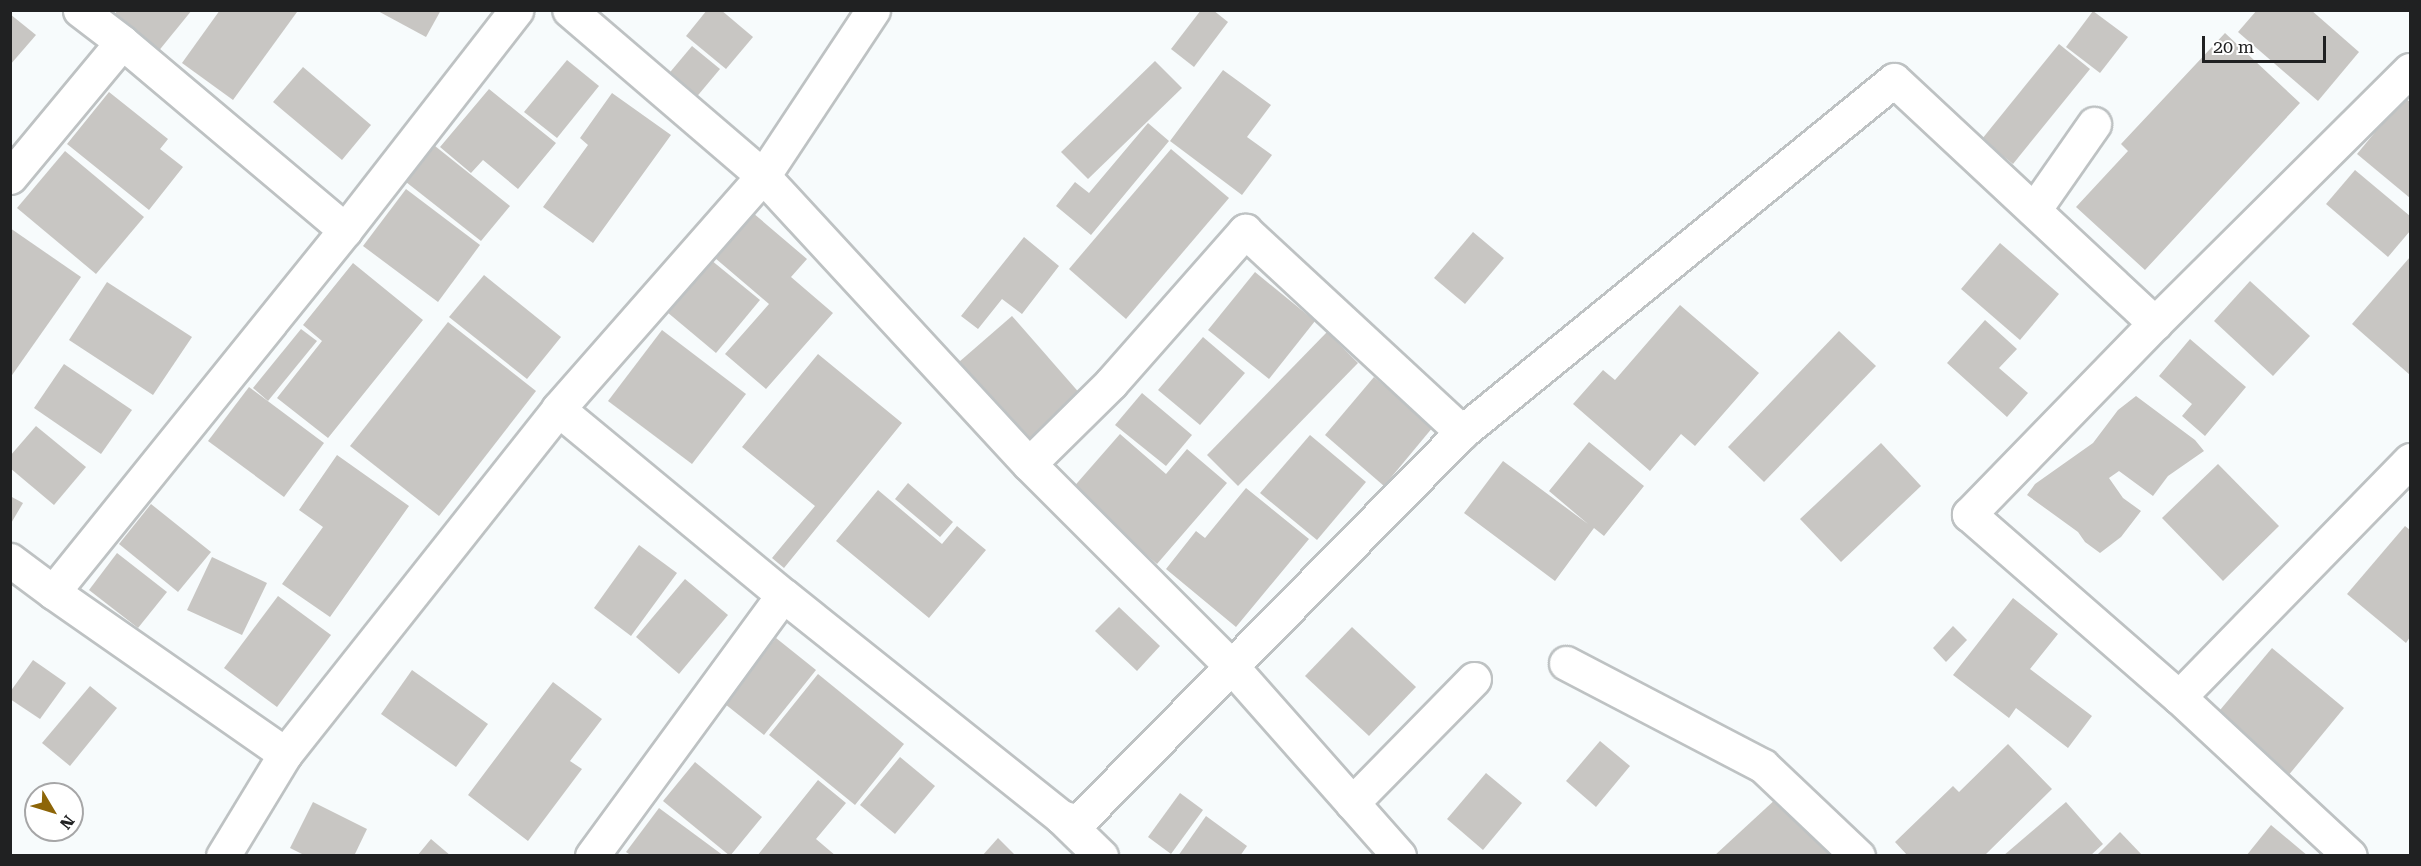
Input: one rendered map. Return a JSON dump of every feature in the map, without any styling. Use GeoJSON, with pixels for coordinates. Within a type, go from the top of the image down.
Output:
{"type":"FeatureCollection","features":[{"type":"Feature","properties":{"kind":"street"},"geometry":{"type":"LineString","coordinates":[[80,10],[122,42],[345,230]]}},
{"type":"Feature","properties":{"kind":"street"},"geometry":{"type":"LineString","coordinates":[[53,592],[345,230],[516,10]]}},
{"type":"Feature","properties":{"kind":"street"},"geometry":{"type":"LineString","coordinates":[[569,10],[763,176],[1029,464],[1232,667],[1399,855]]}},
{"type":"Feature","properties":{"kind":"street"},"geometry":{"type":"LineString","coordinates":[[223,855],[285,754],[558,409],[763,176],[873,10]]}},
{"type":"Feature","properties":{"kind":"street"},"geometry":{"type":"LineString","coordinates":[[10,177],[122,42]]}},
{"type":"Feature","properties":{"kind":"street"},"geometry":{"type":"LineString","coordinates":[[2350,855],[2179,697],[1969,514],[2156,323],[2410,70]]}},
{"type":"Feature","properties":{"kind":"street"},"geometry":{"type":"LineString","coordinates":[[1061,817],[1078,822],[1462,432],[1894,80],[2156,323]]}},
{"type":"Feature","properties":{"kind":"street"},"geometry":{"type":"LineString","coordinates":[[2034,210],[2094,124]]}},
{"type":"Feature","properties":{"kind":"street"},"geometry":{"type":"LineString","coordinates":[[1029,464],[1111,383],[1245,231],[1462,432]]}},
{"type":"Feature","properties":{"kind":"street"},"geometry":{"type":"LineString","coordinates":[[558,409],[783,595],[1061,817],[1101,855]]}},
{"type":"Feature","properties":{"kind":"street"},"geometry":{"type":"LineString","coordinates":[[2179,697],[2410,460]]}},
{"type":"Feature","properties":{"kind":"street"},"geometry":{"type":"LineString","coordinates":[[10,560],[285,754]]}},
{"type":"Feature","properties":{"kind":"street"},"geometry":{"type":"LineString","coordinates":[[592,855],[783,595]]}},
{"type":"Feature","properties":{"kind":"street"},"geometry":{"type":"LineString","coordinates":[[1566,663],[1763,766],[1858,855]]}},
{"type":"Feature","properties":{"kind":"street"},"geometry":{"type":"LineString","coordinates":[[1352,803],[1474,680]]}},
{"type":"Feature","properties":{"kind":"building"},"geometry":{"type":"Polygon","coordinates":[[[118,10],[192,10],[157,53],[113,16],[118,10]]]}},
{"type":"Feature","properties":{"kind":"building"},"geometry":{"type":"Polygon","coordinates":[[[220,10],[297,12],[233,100],[182,63],[220,10]]]}},
{"type":"Feature","properties":{"kind":"building"},"geometry":{"type":"Polygon","coordinates":[[[376,10],[441,10],[426,37],[376,10]]]}},
{"type":"Feature","properties":{"kind":"building"},"geometry":{"type":"Polygon","coordinates":[[[707,10],[721,10],[753,37],[726,69],[686,36],[707,10]]]}},
{"type":"Feature","properties":{"kind":"building"},"geometry":{"type":"Polygon","coordinates":[[[1201,10],[1213,10],[1228,22],[1194,67],[1171,49],[1201,10]]]}},
{"type":"Feature","properties":{"kind":"building"},"geometry":{"type":"Polygon","coordinates":[[[2257,10],[2311,10],[2359,52],[2318,101],[2238,32],[2257,10]]]}},
{"type":"Feature","properties":{"kind":"building"},"geometry":{"type":"Polygon","coordinates":[[[2093,11],[2128,37],[2100,73],[2066,47],[2093,11]]]}},
{"type":"Feature","properties":{"kind":"building"},"geometry":{"type":"Polygon","coordinates":[[[10,14],[36,35],[10,65],[10,14]]]}},
{"type":"Feature","properties":{"kind":"building"},"geometry":{"type":"Polygon","coordinates":[[[2225,33],[2300,103],[2145,270],[2076,207],[2128,151],[2121,144],[2225,33]]]}},
{"type":"Feature","properties":{"kind":"building"},"geometry":{"type":"Polygon","coordinates":[[[2059,44],[2090,69],[2013,164],[1982,139],[2059,44]]]}},
{"type":"Feature","properties":{"kind":"building"},"geometry":{"type":"Polygon","coordinates":[[[692,46],[720,69],[694,100],[666,77],[692,46]]]}},
{"type":"Feature","properties":{"kind":"building"},"geometry":{"type":"Polygon","coordinates":[[[567,60],[599,86],[557,138],[524,112],[567,60]]]}},
{"type":"Feature","properties":{"kind":"building"},"geometry":{"type":"Polygon","coordinates":[[[1155,61],[1182,88],[1088,179],[1061,152],[1155,61]]]}},
{"type":"Feature","properties":{"kind":"building"},"geometry":{"type":"Polygon","coordinates":[[[303,67],[371,125],[342,160],[273,102],[303,67]]]}},
{"type":"Feature","properties":{"kind":"building"},"geometry":{"type":"Polygon","coordinates":[[[1223,70],[1271,105],[1247,137],[1272,155],[1242,195],[1170,141],[1223,70]]]}},
{"type":"Feature","properties":{"kind":"building"},"geometry":{"type":"Polygon","coordinates":[[[489,89],[556,143],[518,189],[483,160],[471,173],[440,147],[489,89]]]}},
{"type":"Feature","properties":{"kind":"building"},"geometry":{"type":"Polygon","coordinates":[[[109,92],[168,139],[160,149],[183,167],[149,210],[67,144],[109,92]]]}},
{"type":"Feature","properties":{"kind":"building"},"geometry":{"type":"Polygon","coordinates":[[[612,93],[671,135],[593,243],[543,207],[588,145],[580,138],[612,93]]]}},
{"type":"Feature","properties":{"kind":"building"},"geometry":{"type":"Polygon","coordinates":[[[2404,97],[2410,102],[2410,198],[2357,154],[2404,97]]]}},
{"type":"Feature","properties":{"kind":"building"},"geometry":{"type":"Polygon","coordinates":[[[1148,123],[1169,141],[1091,235],[1056,206],[1075,182],[1089,193],[1148,123]]]}},
{"type":"Feature","properties":{"kind":"building"},"geometry":{"type":"Polygon","coordinates":[[[435,146],[510,206],[481,241],[406,182],[435,146]]]}},
{"type":"Feature","properties":{"kind":"building"},"geometry":{"type":"Polygon","coordinates":[[[1171,149],[1229,198],[1126,319],[1069,269],[1171,149]]]}},
{"type":"Feature","properties":{"kind":"building"},"geometry":{"type":"Polygon","coordinates":[[[65,151],[144,217],[96,274],[17,208],[65,151]]]}},
{"type":"Feature","properties":{"kind":"building"},"geometry":{"type":"Polygon","coordinates":[[[2355,170],[2410,216],[2410,231],[2388,257],[2326,204],[2355,170]]]}},
{"type":"Feature","properties":{"kind":"building"},"geometry":{"type":"Polygon","coordinates":[[[406,189],[480,245],[438,302],[363,246],[406,189]]]}},
{"type":"Feature","properties":{"kind":"building"},"geometry":{"type":"Polygon","coordinates":[[[753,213],[807,259],[791,277],[833,313],[766,389],[725,354],[769,304],[715,258],[753,213]]]}},
{"type":"Feature","properties":{"kind":"building"},"geometry":{"type":"Polygon","coordinates":[[[10,228],[81,277],[10,378],[10,228]]]}},
{"type":"Feature","properties":{"kind":"building"},"geometry":{"type":"Polygon","coordinates":[[[1473,232],[1504,258],[1465,304],[1434,278],[1473,232]]]}},
{"type":"Feature","properties":{"kind":"building"},"geometry":{"type":"Polygon","coordinates":[[[1024,237],[1059,266],[1022,314],[1002,299],[978,329],[961,316],[1024,237]]]}},
{"type":"Feature","properties":{"kind":"building"},"geometry":{"type":"Polygon","coordinates":[[[2000,243],[2059,294],[2020,340],[1961,289],[2000,243]]]}},
{"type":"Feature","properties":{"kind":"building"},"geometry":{"type":"Polygon","coordinates":[[[2410,257],[2410,375],[2352,324],[2410,257]]]}},
{"type":"Feature","properties":{"kind":"building"},"geometry":{"type":"Polygon","coordinates":[[[711,260],[760,300],[716,353],[667,312],[711,260]]]}},
{"type":"Feature","properties":{"kind":"building"},"geometry":{"type":"Polygon","coordinates":[[[353,263],[423,320],[328,438],[277,398],[322,341],[303,325],[353,263]]]}},
{"type":"Feature","properties":{"kind":"building"},"geometry":{"type":"Polygon","coordinates":[[[1255,272],[1315,321],[1269,379],[1208,330],[1255,272]]]}},
{"type":"Feature","properties":{"kind":"building"},"geometry":{"type":"Polygon","coordinates":[[[484,275],[561,337],[527,379],[449,317],[484,275]]]}},
{"type":"Feature","properties":{"kind":"building"},"geometry":{"type":"Polygon","coordinates":[[[2250,281],[2310,336],[2273,376],[2214,321],[2250,281]]]}},
{"type":"Feature","properties":{"kind":"building"},"geometry":{"type":"Polygon","coordinates":[[[107,282],[192,337],[153,395],[69,340],[107,282]]]}},
{"type":"Feature","properties":{"kind":"building"},"geometry":{"type":"Polygon","coordinates":[[[1680,305],[1759,373],[1695,446],[1681,434],[1650,471],[1573,404],[1603,370],[1615,380],[1680,305]]]}},
{"type":"Feature","properties":{"kind":"building"},"geometry":{"type":"Polygon","coordinates":[[[1012,316],[1082,396],[1030,442],[959,362],[1012,316]]]}},
{"type":"Feature","properties":{"kind":"building"},"geometry":{"type":"Polygon","coordinates":[[[1985,320],[2017,349],[1999,368],[2028,393],[2007,417],[1947,363],[1985,320]]]}},
{"type":"Feature","properties":{"kind":"building"},"geometry":{"type":"Polygon","coordinates":[[[448,322],[536,391],[439,516],[350,446],[448,322]]]}},
{"type":"Feature","properties":{"kind":"building"},"geometry":{"type":"Polygon","coordinates":[[[301,329],[317,341],[268,401],[253,388],[301,329]]]}},
{"type":"Feature","properties":{"kind":"building"},"geometry":{"type":"Polygon","coordinates":[[[662,330],[746,394],[692,464],[608,401],[662,330]]]}},
{"type":"Feature","properties":{"kind":"building"},"geometry":{"type":"Polygon","coordinates":[[[1839,331],[1876,366],[1764,482],[1728,447],[1839,331]]]}},
{"type":"Feature","properties":{"kind":"building"},"geometry":{"type":"Polygon","coordinates":[[[1327,332],[1358,363],[1238,486],[1207,455],[1327,332]]]}},
{"type":"Feature","properties":{"kind":"building"},"geometry":{"type":"Polygon","coordinates":[[[1203,337],[1245,373],[1200,425],[1158,390],[1203,337]]]}},
{"type":"Feature","properties":{"kind":"building"},"geometry":{"type":"Polygon","coordinates":[[[2190,339],[2246,387],[2205,436],[2182,416],[2192,404],[2159,376],[2190,339]]]}},
{"type":"Feature","properties":{"kind":"building"},"geometry":{"type":"Polygon","coordinates":[[[818,354],[902,423],[784,568],[772,558],[815,506],[742,447],[818,354]]]}},
{"type":"Feature","properties":{"kind":"building"},"geometry":{"type":"Polygon","coordinates":[[[64,364],[132,410],[101,454],[34,408],[64,364]]]}},
{"type":"Feature","properties":{"kind":"building"},"geometry":{"type":"Polygon","coordinates":[[[1374,377],[1433,427],[1384,486],[1325,435],[1374,377]]]}},
{"type":"Feature","properties":{"kind":"building"},"geometry":{"type":"Polygon","coordinates":[[[249,387],[324,443],[284,497],[208,441],[249,387]]]}},
{"type":"Feature","properties":{"kind":"building"},"geometry":{"type":"Polygon","coordinates":[[[1142,393],[1192,435],[1166,466],[1115,425],[1142,393]]]}},
{"type":"Feature","properties":{"kind":"building"},"geometry":{"type":"Polygon","coordinates":[[[2136,396],[2195,440],[2204,451],[2168,476],[2153,496],[2119,471],[2109,478],[2123,498],[2141,511],[2121,537],[2100,553],[2085,542],[2078,532],[2027,495],[2035,484],[2093,443],[2118,410],[2136,396]]]}},
{"type":"Feature","properties":{"kind":"building"},"geometry":{"type":"Polygon","coordinates":[[[36,426],[86,467],[54,505],[10,468],[10,456],[36,426]]]}},
{"type":"Feature","properties":{"kind":"building"},"geometry":{"type":"Polygon","coordinates":[[[1120,434],[1166,474],[1187,449],[1227,483],[1157,564],[1071,490],[1120,434]]]}},
{"type":"Feature","properties":{"kind":"building"},"geometry":{"type":"Polygon","coordinates":[[[1310,435],[1366,482],[1317,540],[1260,493],[1310,435]]]}},
{"type":"Feature","properties":{"kind":"building"},"geometry":{"type":"Polygon","coordinates":[[[1589,442],[1644,486],[1604,536],[1594,528],[1555,581],[1464,513],[1503,461],[1588,524],[1549,491],[1589,442]]]}},
{"type":"Feature","properties":{"kind":"building"},"geometry":{"type":"Polygon","coordinates":[[[1881,443],[1921,486],[1841,562],[1800,519],[1881,443]]]}},
{"type":"Feature","properties":{"kind":"building"},"geometry":{"type":"Polygon","coordinates":[[[337,455],[409,506],[330,617],[282,584],[323,527],[299,510],[337,455]]]}},
{"type":"Feature","properties":{"kind":"building"},"geometry":{"type":"Polygon","coordinates":[[[2218,464],[2279,526],[2223,581],[2162,518],[2218,464]]]}},
{"type":"Feature","properties":{"kind":"building"},"geometry":{"type":"Polygon","coordinates":[[[908,483],[953,522],[940,537],[895,499],[908,483]]]}},
{"type":"Feature","properties":{"kind":"building"},"geometry":{"type":"Polygon","coordinates":[[[1246,488],[1309,539],[1236,627],[1166,569],[1196,531],[1205,538],[1246,488]]]}},
{"type":"Feature","properties":{"kind":"building"},"geometry":{"type":"Polygon","coordinates":[[[878,490],[942,544],[957,526],[986,550],[929,618],[836,541],[878,490]]]}},
{"type":"Feature","properties":{"kind":"building"},"geometry":{"type":"Polygon","coordinates":[[[10,496],[23,503],[10,525],[10,496]]]}},
{"type":"Feature","properties":{"kind":"building"},"geometry":{"type":"Polygon","coordinates":[[[151,504],[211,552],[178,592],[119,544],[151,504]]]}},
{"type":"Feature","properties":{"kind":"building"},"geometry":{"type":"Polygon","coordinates":[[[2405,526],[2410,530],[2410,637],[2406,643],[2347,594],[2405,526]]]}},
{"type":"Feature","properties":{"kind":"building"},"geometry":{"type":"Polygon","coordinates":[[[639,545],[677,573],[631,636],[594,608],[639,545]]]}},
{"type":"Feature","properties":{"kind":"building"},"geometry":{"type":"Polygon","coordinates":[[[117,553],[167,592],[138,628],[89,590],[117,553]]]}},
{"type":"Feature","properties":{"kind":"building"},"geometry":{"type":"Polygon","coordinates":[[[212,557],[267,583],[242,635],[187,610],[212,557]]]}},
{"type":"Feature","properties":{"kind":"building"},"geometry":{"type":"Polygon","coordinates":[[[685,579],[728,615],[679,674],[636,637],[685,579]]]}},
{"type":"Feature","properties":{"kind":"building"},"geometry":{"type":"Polygon","coordinates":[[[278,596],[331,635],[277,707],[224,668],[278,596]]]}},
{"type":"Feature","properties":{"kind":"building"},"geometry":{"type":"Polygon","coordinates":[[[2013,598],[2058,634],[2030,669],[2092,716],[2068,748],[2016,708],[2009,718],[1953,675],[2013,598]]]}},
{"type":"Feature","properties":{"kind":"building"},"geometry":{"type":"Polygon","coordinates":[[[1119,607],[1160,646],[1137,671],[1095,631],[1119,607]]]}},
{"type":"Feature","properties":{"kind":"building"},"geometry":{"type":"Polygon","coordinates":[[[1953,626],[1967,640],[1946,662],[1933,648],[1953,626]]]}},
{"type":"Feature","properties":{"kind":"building"},"geometry":{"type":"Polygon","coordinates":[[[1352,627],[1416,687],[1369,736],[1305,676],[1352,627]]]}},
{"type":"Feature","properties":{"kind":"building"},"geometry":{"type":"Polygon","coordinates":[[[776,638],[816,670],[764,735],[725,704],[776,638]]]}},
{"type":"Feature","properties":{"kind":"building"},"geometry":{"type":"Polygon","coordinates":[[[2272,648],[2344,708],[2283,782],[2210,722],[2272,648]]]}},
{"type":"Feature","properties":{"kind":"building"},"geometry":{"type":"Polygon","coordinates":[[[33,660],[66,683],[40,719],[10,699],[10,692],[33,660]]]}},
{"type":"Feature","properties":{"kind":"building"},"geometry":{"type":"Polygon","coordinates":[[[412,670],[488,724],[456,767],[381,714],[412,670]]]}},
{"type":"Feature","properties":{"kind":"building"},"geometry":{"type":"Polygon","coordinates":[[[818,674],[904,744],[855,805],[769,735],[818,674]]]}},
{"type":"Feature","properties":{"kind":"building"},"geometry":{"type":"Polygon","coordinates":[[[553,682],[602,719],[570,761],[582,769],[528,841],[468,795],[553,682]]]}},
{"type":"Feature","properties":{"kind":"building"},"geometry":{"type":"Polygon","coordinates":[[[90,686],[117,708],[70,766],[42,743],[90,686]]]}},
{"type":"Feature","properties":{"kind":"building"},"geometry":{"type":"Polygon","coordinates":[[[1600,741],[1630,766],[1596,807],[1566,781],[1600,741]]]}},
{"type":"Feature","properties":{"kind":"building"},"geometry":{"type":"Polygon","coordinates":[[[2008,744],[2052,789],[1984,856],[1908,856],[1895,842],[1953,786],[1959,792],[2008,744]]]}},
{"type":"Feature","properties":{"kind":"building"},"geometry":{"type":"Polygon","coordinates":[[[900,757],[935,786],[895,834],[860,805],[900,757]]]}},
{"type":"Feature","properties":{"kind":"building"},"geometry":{"type":"Polygon","coordinates":[[[695,762],[762,817],[730,856],[663,801],[695,762]]]}},
{"type":"Feature","properties":{"kind":"building"},"geometry":{"type":"Polygon","coordinates":[[[1486,773],[1522,803],[1483,850],[1447,819],[1486,773]]]}},
{"type":"Feature","properties":{"kind":"building"},"geometry":{"type":"Polygon","coordinates":[[[818,780],[846,803],[816,839],[836,856],[757,856],[818,780]]]}},
{"type":"Feature","properties":{"kind":"building"},"geometry":{"type":"Polygon","coordinates":[[[1180,793],[1203,810],[1171,854],[1148,837],[1180,793]]]}},
{"type":"Feature","properties":{"kind":"building"},"geometry":{"type":"Polygon","coordinates":[[[1778,797],[1831,856],[1714,856],[1778,797]]]}},
{"type":"Feature","properties":{"kind":"building"},"geometry":{"type":"Polygon","coordinates":[[[313,802],[367,829],[354,856],[306,856],[290,848],[313,802]]]}},
{"type":"Feature","properties":{"kind":"building"},"geometry":{"type":"Polygon","coordinates":[[[2066,802],[2103,844],[2090,856],[2003,856],[2066,802]]]}},
{"type":"Feature","properties":{"kind":"building"},"geometry":{"type":"Polygon","coordinates":[[[659,808],[724,856],[632,856],[626,852],[659,808]]]}},
{"type":"Feature","properties":{"kind":"building"},"geometry":{"type":"Polygon","coordinates":[[[1206,816],[1247,846],[1240,856],[1178,856],[1206,816]]]}},
{"type":"Feature","properties":{"kind":"building"},"geometry":{"type":"Polygon","coordinates":[[[2271,825],[2308,856],[2246,856],[2271,825]]]}},
{"type":"Feature","properties":{"kind":"building"},"geometry":{"type":"Polygon","coordinates":[[[2120,832],[2143,856],[2096,856],[2120,832]]]}},
{"type":"Feature","properties":{"kind":"building"},"geometry":{"type":"Polygon","coordinates":[[[998,838],[1016,856],[982,856],[998,838]]]}},
{"type":"Feature","properties":{"kind":"building"},"geometry":{"type":"Polygon","coordinates":[[[431,839],[451,856],[417,856],[431,839]]]}}]}
